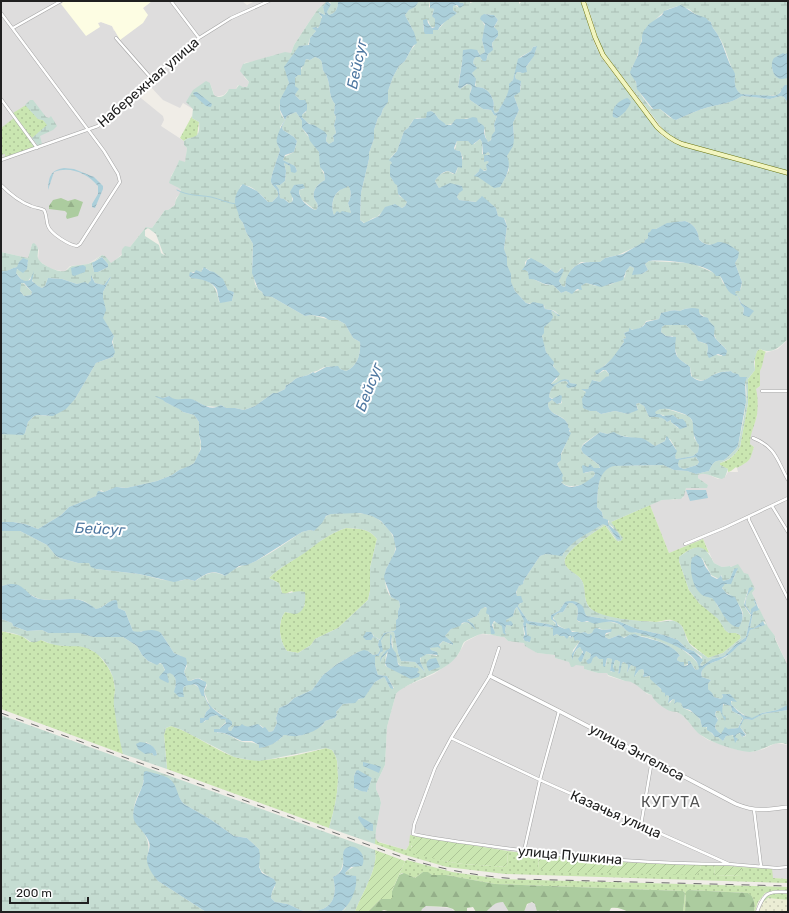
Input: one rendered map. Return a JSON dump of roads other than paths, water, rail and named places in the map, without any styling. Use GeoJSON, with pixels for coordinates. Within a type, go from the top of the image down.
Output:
{"type":"FeatureCollection","features":[{"type":"Feature","properties":{"kind":"main road"},"geometry":{"type":"LineString","coordinates":[[583,1],[595,37],[603,55],[664,134],[682,144],[788,173]]}},
{"type":"Feature","properties":{"kind":"street"},"geometry":{"type":"LineString","coordinates":[[13,28],[61,1]]}},
{"type":"Feature","properties":{"kind":"street"},"geometry":{"type":"LineString","coordinates":[[171,1],[199,38]]}},
{"type":"Feature","properties":{"kind":"street","name":"Набережная улица"},"geometry":{"type":"LineString","coordinates":[[1,160],[88,131],[101,124],[151,78],[199,38],[231,18],[268,1]]}},
{"type":"Feature","properties":{"kind":"street"},"geometry":{"type":"LineString","coordinates":[[1,13],[88,131],[98,142],[112,163],[118,174],[120,182],[79,246],[73,245],[51,231],[44,210],[20,201],[1,185]]}},
{"type":"Feature","properties":{"kind":"street"},"geometry":{"type":"LineString","coordinates":[[116,38],[151,78]]}},
{"type":"Feature","properties":{"kind":"street"},"geometry":{"type":"LineString","coordinates":[[1,99],[37,148]]}},
{"type":"Feature","properties":{"kind":"street"},"geometry":{"type":"LineString","coordinates":[[762,391],[788,391]]}},
{"type":"Feature","properties":{"kind":"street"},"geometry":{"type":"LineString","coordinates":[[753,438],[771,448],[788,480]]}},
{"type":"Feature","properties":{"kind":"street"},"geometry":{"type":"LineString","coordinates":[[685,544],[788,498]]}},
{"type":"Feature","properties":{"kind":"street"},"geometry":{"type":"LineString","coordinates":[[772,506],[788,532]]}},
{"type":"Feature","properties":{"kind":"street"},"geometry":{"type":"LineString","coordinates":[[749,516],[749,520],[788,599]]}},
{"type":"Feature","properties":{"kind":"street"},"geometry":{"type":"LineString","coordinates":[[451,738],[490,676],[499,648]]}},
{"type":"Feature","properties":{"kind":"street","name":"улица Энгельса"},"geometry":{"type":"LineString","coordinates":[[490,676],[652,759],[723,798],[745,808],[754,810],[788,807]]}},
{"type":"Feature","properties":{"kind":"street"},"geometry":{"type":"LineString","coordinates":[[524,851],[540,780],[559,711]]}},
{"type":"Feature","properties":{"kind":"street","name":"Казачья улица"},"geometry":{"type":"LineString","coordinates":[[451,738],[540,780],[729,864],[788,868]]}},
{"type":"Feature","properties":{"kind":"street","name":"улица Пушкина"},"geometry":{"type":"LineString","coordinates":[[451,738],[430,779],[414,826],[413,834],[524,851],[606,860],[692,864],[729,864]]}},
{"type":"Feature","properties":{"kind":"street"},"geometry":{"type":"LineString","coordinates":[[641,825],[652,759]]}},
{"type":"Feature","properties":{"kind":"street"},"geometry":{"type":"LineString","coordinates":[[754,810],[761,866]]}},
{"type":"Feature","properties":{"kind":"street"},"geometry":{"type":"LineString","coordinates":[[757,912],[760,902],[766,894],[788,892]]}},
{"type":"Feature","properties":{"kind":"water","name":"Бейсуг"},"geometry":{"type":"Polygon","coordinates":[[[327,1],[331,4],[327,12],[329,15],[336,10],[338,1],[419,1],[415,7],[409,10],[405,15],[414,32],[417,43],[413,46],[405,61],[399,66],[393,77],[388,91],[388,102],[378,118],[374,130],[374,139],[369,153],[361,193],[360,220],[364,223],[379,216],[385,207],[395,204],[402,208],[407,202],[398,194],[397,185],[390,176],[390,165],[392,163],[389,160],[397,151],[404,131],[414,119],[426,118],[427,112],[431,111],[446,125],[451,125],[456,119],[477,118],[478,122],[484,127],[485,137],[488,142],[491,140],[495,131],[494,124],[497,116],[494,115],[491,110],[483,109],[470,100],[471,85],[467,84],[460,89],[458,87],[463,50],[477,50],[480,55],[485,52],[482,40],[485,24],[480,19],[481,16],[484,14],[494,15],[498,20],[494,27],[498,31],[498,36],[492,43],[493,50],[488,54],[486,61],[483,61],[480,57],[476,57],[474,59],[473,63],[477,68],[472,73],[476,79],[476,87],[487,90],[490,94],[494,102],[495,113],[498,112],[507,95],[509,84],[513,80],[518,59],[531,51],[533,47],[537,46],[534,56],[526,67],[527,72],[517,72],[515,76],[516,79],[521,81],[520,92],[514,96],[519,110],[513,123],[513,146],[507,156],[509,168],[500,187],[494,188],[478,177],[474,176],[480,168],[484,171],[487,170],[486,165],[489,162],[484,162],[484,156],[490,154],[488,152],[484,155],[483,154],[482,142],[480,139],[472,145],[468,141],[457,141],[454,148],[461,153],[462,168],[458,167],[455,174],[448,171],[444,172],[435,181],[439,188],[450,183],[462,186],[463,190],[457,197],[459,200],[476,202],[482,196],[496,208],[498,216],[504,218],[507,226],[504,249],[507,257],[507,265],[511,274],[511,282],[515,291],[526,303],[530,304],[533,302],[543,304],[545,309],[552,310],[560,316],[551,311],[553,317],[544,327],[544,333],[542,336],[546,352],[554,362],[553,366],[560,374],[551,384],[566,379],[569,380],[570,383],[577,385],[575,387],[568,388],[566,386],[568,383],[566,381],[557,383],[551,390],[549,397],[552,399],[560,395],[562,396],[561,403],[557,404],[552,400],[548,403],[550,410],[553,413],[565,420],[571,433],[561,454],[561,460],[557,464],[563,475],[563,481],[561,482],[569,487],[574,487],[583,484],[594,476],[595,473],[593,471],[583,473],[582,466],[588,467],[590,464],[594,468],[600,468],[599,465],[583,453],[581,449],[583,445],[600,432],[607,434],[614,432],[624,436],[645,439],[655,446],[665,441],[667,436],[677,451],[675,456],[676,459],[693,456],[698,452],[699,445],[695,438],[692,420],[689,416],[682,413],[665,409],[655,412],[656,414],[663,416],[673,415],[678,419],[683,419],[687,427],[680,429],[671,422],[671,420],[667,422],[661,418],[649,417],[644,406],[639,403],[636,404],[638,410],[628,414],[615,411],[601,414],[596,411],[590,411],[583,408],[582,399],[586,392],[581,389],[588,389],[592,380],[600,382],[609,376],[606,370],[603,370],[598,374],[596,374],[595,371],[605,366],[615,355],[624,342],[623,339],[626,338],[624,333],[629,331],[629,328],[632,330],[640,328],[646,322],[659,319],[661,313],[673,310],[680,311],[689,308],[699,309],[700,314],[708,318],[714,326],[715,337],[727,351],[726,355],[724,356],[718,354],[709,358],[707,354],[707,344],[698,341],[695,334],[686,325],[665,325],[662,327],[661,332],[666,336],[676,337],[675,347],[677,356],[690,367],[691,376],[699,381],[702,381],[714,374],[731,371],[738,374],[740,377],[747,377],[745,382],[746,402],[738,446],[724,460],[714,462],[709,471],[696,474],[687,471],[674,470],[663,465],[614,466],[608,469],[604,472],[599,483],[597,507],[602,512],[603,518],[608,520],[608,524],[618,533],[621,540],[617,539],[608,526],[603,524],[575,541],[562,556],[546,554],[540,556],[524,580],[523,584],[519,586],[516,592],[517,596],[521,596],[523,602],[518,606],[528,621],[555,626],[556,623],[551,619],[551,615],[559,611],[565,602],[569,601],[579,603],[583,607],[587,616],[618,621],[637,629],[664,635],[678,640],[687,649],[694,651],[703,660],[700,665],[702,666],[712,659],[724,656],[746,637],[751,615],[744,605],[749,588],[752,587],[753,589],[749,592],[747,597],[746,606],[751,613],[751,609],[756,605],[755,600],[759,610],[753,612],[750,628],[754,628],[763,621],[765,625],[750,630],[746,641],[726,656],[706,666],[701,674],[702,677],[711,680],[708,684],[708,689],[714,697],[721,699],[723,697],[722,694],[730,694],[737,702],[731,701],[731,704],[744,716],[752,718],[762,713],[777,710],[788,705],[788,710],[763,714],[752,720],[744,719],[740,727],[746,735],[742,737],[740,733],[737,734],[735,737],[738,739],[735,743],[733,735],[726,736],[723,741],[718,737],[715,737],[707,730],[707,727],[702,727],[700,719],[690,710],[683,708],[681,703],[677,702],[674,704],[675,700],[673,699],[668,703],[669,696],[666,695],[665,697],[665,693],[662,692],[661,689],[650,679],[650,676],[643,677],[643,669],[639,670],[634,677],[636,667],[631,665],[627,673],[628,665],[624,662],[622,663],[620,673],[618,674],[620,662],[615,660],[613,667],[615,672],[610,671],[612,659],[607,658],[605,667],[603,666],[603,659],[599,659],[596,656],[593,658],[591,663],[588,664],[586,661],[590,658],[591,654],[586,651],[582,661],[580,662],[578,659],[583,652],[580,647],[575,651],[572,660],[572,654],[580,641],[575,641],[573,636],[570,639],[571,636],[569,636],[567,639],[564,636],[557,634],[553,636],[553,628],[550,627],[526,623],[527,635],[531,637],[530,642],[525,641],[523,638],[525,634],[523,624],[524,621],[517,607],[513,616],[506,620],[506,622],[511,621],[513,624],[512,626],[506,625],[506,635],[503,633],[502,626],[494,621],[492,625],[495,633],[491,634],[489,615],[486,613],[487,608],[485,607],[481,609],[477,616],[467,620],[473,624],[476,630],[466,622],[462,623],[460,626],[451,629],[445,636],[453,643],[453,645],[443,641],[439,645],[441,649],[438,647],[430,648],[431,650],[437,652],[438,655],[427,654],[420,658],[425,672],[415,662],[401,661],[394,632],[389,632],[396,629],[396,620],[398,618],[400,606],[399,601],[391,597],[384,577],[386,569],[396,549],[393,535],[381,521],[372,516],[360,513],[331,514],[326,516],[322,523],[314,531],[310,530],[302,532],[256,561],[247,565],[239,566],[225,576],[217,572],[213,572],[206,574],[195,581],[187,579],[174,582],[139,574],[96,569],[91,567],[89,563],[78,563],[56,556],[47,545],[20,531],[1,531],[1,522],[25,524],[38,529],[61,515],[69,507],[96,496],[98,491],[104,492],[116,487],[126,488],[157,481],[194,463],[201,449],[199,422],[194,415],[183,412],[155,396],[163,398],[169,396],[177,399],[191,399],[213,408],[221,405],[226,408],[244,410],[255,406],[273,393],[277,393],[285,389],[286,385],[297,378],[313,372],[315,373],[326,367],[338,366],[340,369],[346,371],[356,363],[360,350],[360,342],[353,338],[345,324],[338,320],[329,320],[324,317],[311,315],[305,316],[272,297],[264,296],[258,289],[252,273],[253,244],[239,218],[235,203],[237,193],[243,184],[257,191],[268,202],[272,202],[278,196],[278,192],[271,180],[280,150],[277,143],[277,138],[285,120],[280,110],[280,100],[289,83],[284,67],[299,46],[309,45],[310,38],[316,31],[312,28],[316,26],[317,28],[319,27],[322,17],[318,12],[325,15],[323,7],[327,1]],[[315,57],[310,60],[306,59],[301,68],[301,75],[298,75],[295,78],[295,86],[299,89],[295,95],[300,100],[305,100],[307,104],[307,110],[302,117],[309,124],[314,125],[325,132],[327,135],[326,141],[329,144],[334,141],[333,136],[336,133],[334,125],[336,117],[334,113],[335,104],[330,95],[327,76],[324,73],[322,62],[315,57]],[[296,112],[287,116],[282,127],[283,130],[294,137],[297,141],[294,152],[285,155],[283,160],[295,166],[297,171],[295,173],[291,172],[290,166],[284,163],[286,171],[285,181],[280,185],[276,185],[279,189],[280,198],[289,203],[292,202],[293,199],[290,192],[294,185],[303,184],[305,188],[299,190],[300,197],[306,205],[315,210],[317,209],[318,205],[314,198],[314,192],[318,185],[325,180],[324,172],[320,167],[319,152],[302,128],[302,121],[296,112]],[[348,186],[340,190],[335,196],[332,206],[334,215],[337,211],[340,213],[342,211],[351,213],[348,203],[351,192],[348,186]],[[696,457],[679,460],[678,464],[679,467],[684,469],[697,465],[699,462],[696,457]],[[569,603],[563,612],[558,613],[553,617],[558,626],[565,629],[569,628],[572,632],[585,632],[588,634],[592,633],[596,628],[603,630],[612,629],[611,632],[606,633],[605,635],[605,637],[609,639],[619,635],[624,638],[635,634],[658,641],[675,650],[680,656],[677,660],[684,662],[684,666],[688,665],[688,661],[690,661],[696,670],[699,669],[697,662],[691,656],[674,645],[645,635],[629,632],[613,622],[595,624],[587,621],[578,621],[577,606],[569,603]],[[723,704],[722,713],[726,717],[725,721],[720,711],[716,711],[715,715],[718,720],[715,728],[721,734],[725,727],[728,729],[738,728],[743,718],[732,711],[731,706],[723,704]]]}},
{"type":"Feature","properties":{"kind":"water"},"geometry":{"type":"Polygon","coordinates":[[[430,1],[459,1],[464,5],[460,8],[457,5],[453,6],[453,10],[457,13],[444,23],[438,30],[433,30],[433,34],[425,34],[423,20],[427,19],[432,28],[435,27],[435,19],[432,16],[434,9],[430,8],[430,1]]]}},
{"type":"Feature","properties":{"kind":"water"},"geometry":{"type":"Polygon","coordinates":[[[681,5],[711,22],[720,38],[735,74],[735,84],[738,92],[741,94],[773,96],[780,93],[785,85],[788,85],[788,103],[784,97],[781,96],[770,99],[742,96],[730,102],[709,107],[676,120],[660,109],[653,109],[637,89],[636,82],[630,72],[638,55],[643,32],[649,24],[662,15],[664,11],[681,5]]]}},
{"type":"Feature","properties":{"kind":"water"},"geometry":{"type":"Polygon","coordinates":[[[783,53],[788,53],[788,78],[780,79],[774,74],[772,63],[774,58],[783,53]]]}},
{"type":"Feature","properties":{"kind":"water"},"geometry":{"type":"Polygon","coordinates":[[[195,92],[212,104],[211,107],[206,106],[194,95],[193,93],[195,92]]]}},
{"type":"Feature","properties":{"kind":"water"},"geometry":{"type":"Polygon","coordinates":[[[627,98],[631,102],[627,109],[617,118],[613,117],[613,111],[616,105],[627,98]]]}},
{"type":"Feature","properties":{"kind":"water"},"geometry":{"type":"Polygon","coordinates":[[[64,168],[74,169],[94,177],[103,186],[95,208],[92,207],[92,204],[98,194],[98,186],[89,177],[78,172],[72,170],[60,170],[54,172],[48,190],[49,181],[53,172],[64,168]]]}},
{"type":"Feature","properties":{"kind":"water"},"geometry":{"type":"Polygon","coordinates":[[[685,221],[695,228],[699,239],[703,243],[709,245],[720,242],[739,252],[735,263],[742,282],[740,291],[736,291],[735,293],[738,296],[729,291],[720,276],[716,276],[705,268],[675,261],[649,261],[645,264],[648,270],[642,274],[632,275],[634,268],[630,266],[626,271],[623,280],[601,287],[586,283],[581,286],[582,290],[577,289],[572,294],[566,291],[561,293],[553,285],[529,279],[528,272],[522,270],[527,260],[531,258],[555,273],[562,268],[564,270],[559,281],[562,286],[565,287],[567,277],[577,265],[600,262],[605,258],[623,254],[644,243],[648,238],[648,233],[652,229],[656,229],[667,223],[685,221]]]}},
{"type":"Feature","properties":{"kind":"water"},"geometry":{"type":"Polygon","coordinates":[[[102,257],[108,264],[108,267],[98,272],[94,272],[92,263],[102,257]]]}},
{"type":"Feature","properties":{"kind":"water"},"geometry":{"type":"Polygon","coordinates":[[[23,258],[28,260],[27,269],[23,273],[17,269],[16,273],[19,277],[22,280],[28,281],[30,280],[34,271],[32,281],[42,288],[45,286],[48,278],[62,279],[77,284],[85,282],[88,284],[91,280],[91,275],[95,283],[104,285],[111,277],[103,292],[106,310],[103,318],[114,336],[112,342],[115,352],[113,357],[96,363],[75,399],[66,409],[53,416],[34,416],[28,422],[23,435],[1,434],[1,271],[6,271],[17,267],[23,258]],[[21,283],[20,291],[24,296],[31,295],[32,292],[24,283],[21,283]]]}},
{"type":"Feature","properties":{"kind":"water"},"geometry":{"type":"Polygon","coordinates":[[[83,265],[86,267],[85,272],[74,276],[72,275],[71,268],[83,265]]]}},
{"type":"Feature","properties":{"kind":"water"},"geometry":{"type":"Polygon","coordinates":[[[204,267],[223,279],[228,290],[234,292],[232,301],[220,303],[217,290],[213,284],[191,278],[189,276],[190,272],[194,273],[196,270],[201,272],[204,267]]]}},
{"type":"Feature","properties":{"kind":"water"},"geometry":{"type":"Polygon","coordinates":[[[738,296],[741,303],[754,311],[749,317],[743,315],[744,308],[741,305],[738,296]]]}},
{"type":"Feature","properties":{"kind":"water"},"geometry":{"type":"Polygon","coordinates":[[[686,490],[706,490],[708,498],[690,501],[686,490]]]}},
{"type":"Feature","properties":{"kind":"water"},"geometry":{"type":"Polygon","coordinates":[[[697,555],[702,560],[711,576],[717,579],[721,575],[723,581],[730,579],[734,569],[738,568],[731,584],[725,584],[722,588],[727,594],[735,597],[741,608],[743,615],[739,627],[731,624],[727,620],[712,598],[702,595],[695,587],[692,577],[691,562],[692,558],[697,555]]]}},
{"type":"Feature","properties":{"kind":"water"},"geometry":{"type":"Polygon","coordinates":[[[15,584],[23,588],[34,597],[40,599],[78,600],[87,603],[96,609],[113,600],[116,600],[118,608],[125,611],[133,631],[140,632],[154,630],[161,633],[174,653],[186,658],[187,663],[184,672],[188,681],[198,678],[206,682],[204,689],[205,697],[213,709],[232,722],[232,725],[228,728],[229,731],[231,731],[234,726],[240,726],[242,724],[248,726],[258,724],[263,728],[265,727],[269,732],[273,731],[277,723],[276,718],[279,708],[288,704],[294,698],[312,690],[323,675],[337,664],[364,650],[373,655],[378,654],[380,650],[378,645],[379,640],[373,637],[371,640],[366,640],[363,637],[366,632],[371,632],[374,637],[380,640],[384,633],[389,632],[381,641],[383,651],[379,656],[375,656],[375,665],[378,675],[387,676],[393,689],[390,688],[384,677],[375,682],[364,698],[359,699],[355,703],[343,704],[336,712],[337,715],[335,718],[325,721],[321,727],[301,735],[284,735],[272,744],[259,748],[259,745],[252,741],[242,741],[224,733],[214,732],[214,729],[219,729],[226,723],[225,719],[221,719],[217,715],[200,723],[200,718],[204,718],[206,712],[210,708],[204,696],[202,696],[199,688],[195,685],[185,686],[183,689],[184,697],[179,697],[174,692],[176,681],[173,675],[170,673],[167,674],[168,683],[160,679],[159,677],[165,670],[162,664],[160,663],[157,665],[148,661],[142,655],[137,646],[123,637],[93,637],[79,633],[48,633],[42,630],[27,631],[13,626],[12,623],[1,619],[1,586],[15,584]]]}},
{"type":"Feature","properties":{"kind":"water"},"geometry":{"type":"Polygon","coordinates":[[[390,634],[392,636],[392,645],[396,653],[398,664],[400,666],[418,668],[419,671],[417,672],[420,674],[419,677],[411,679],[387,667],[385,663],[388,651],[380,662],[383,654],[390,648],[390,634]]]}},
{"type":"Feature","properties":{"kind":"water"},"geometry":{"type":"Polygon","coordinates":[[[436,658],[440,667],[429,671],[427,661],[436,658]]]}},
{"type":"Feature","properties":{"kind":"water"},"geometry":{"type":"Polygon","coordinates":[[[140,742],[151,745],[155,749],[157,755],[154,756],[152,753],[145,754],[138,749],[136,744],[140,742]]]}},
{"type":"Feature","properties":{"kind":"water"},"geometry":{"type":"Polygon","coordinates":[[[363,762],[381,767],[379,773],[363,766],[363,762]]]}},
{"type":"Feature","properties":{"kind":"water"},"geometry":{"type":"Polygon","coordinates":[[[358,770],[372,778],[367,792],[354,788],[354,776],[358,770]]]}},
{"type":"Feature","properties":{"kind":"water"},"geometry":{"type":"Polygon","coordinates":[[[146,771],[162,775],[172,781],[180,799],[184,804],[210,819],[234,836],[247,838],[259,849],[259,867],[262,873],[274,879],[276,883],[271,898],[275,902],[288,904],[305,911],[320,910],[326,907],[333,898],[335,892],[333,877],[342,870],[343,854],[346,848],[349,847],[359,850],[363,857],[362,866],[351,867],[345,873],[346,875],[356,876],[356,886],[353,896],[341,912],[206,912],[158,881],[149,867],[147,857],[150,844],[133,818],[134,808],[143,784],[144,772],[146,771]]]}},
{"type":"Feature","properties":{"kind":"water"},"geometry":{"type":"Polygon","coordinates":[[[359,816],[373,824],[373,831],[368,830],[364,826],[358,818],[359,816]]]}},
{"type":"Feature","properties":{"kind":"waterway"},"geometry":{"type":"LineString","coordinates":[[177,190],[236,204]]}},
{"type":"Feature","properties":{"kind":"railway"},"geometry":{"type":"LineString","coordinates":[[1,713],[422,863],[486,876],[518,879],[788,886]]}},
{"type":"Feature","properties":{"kind":"district","name":"КУГУТА"},"geometry":{"type":"Point","coordinates":[671,802]}}]}
